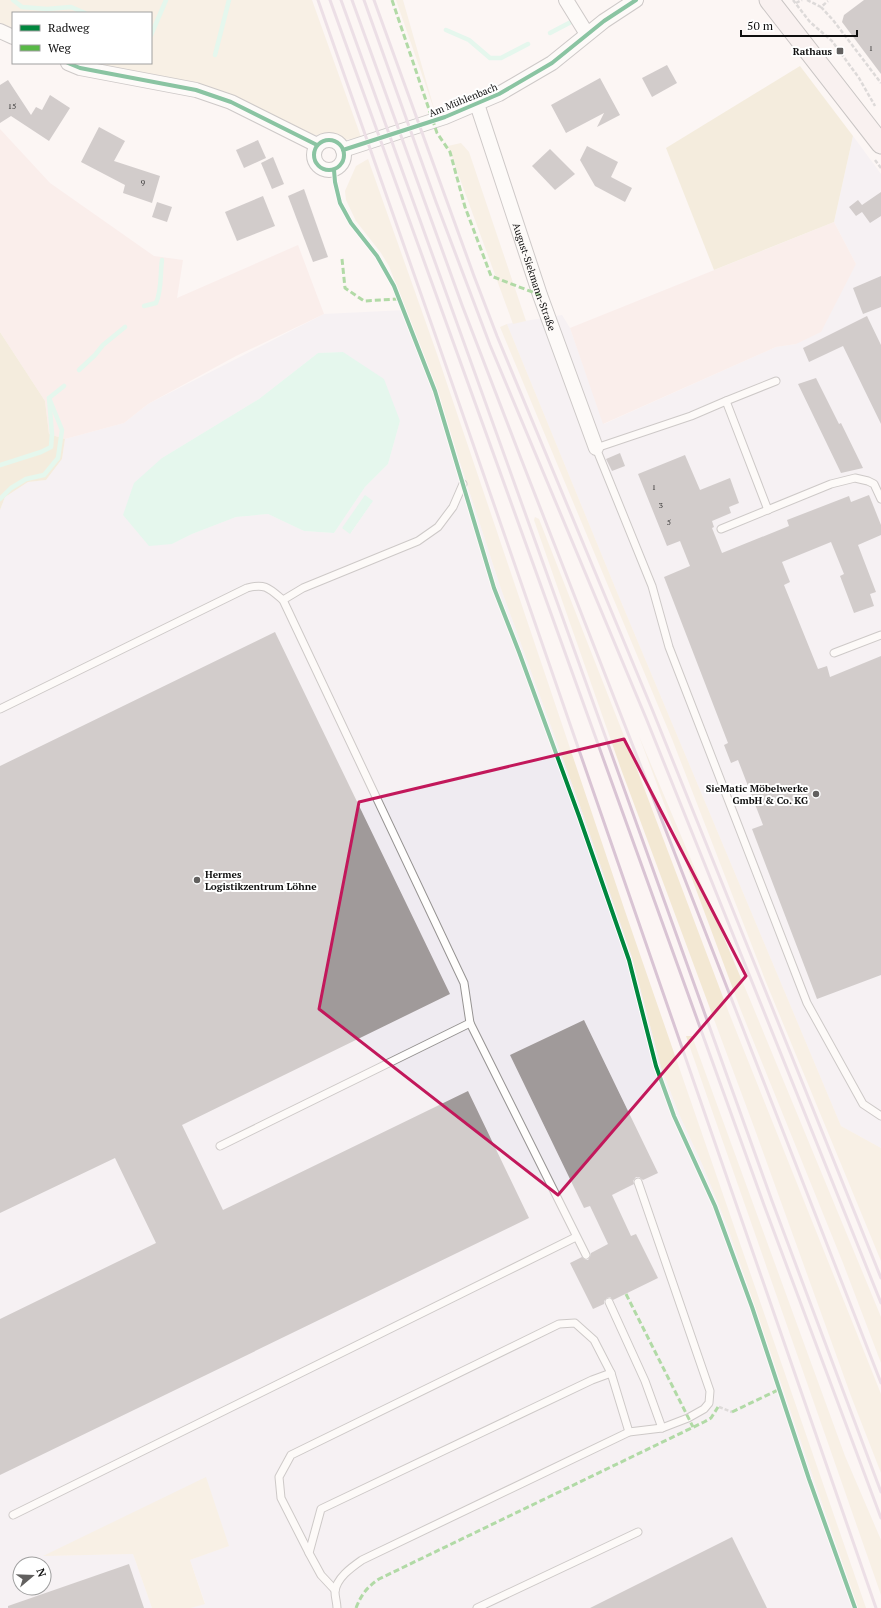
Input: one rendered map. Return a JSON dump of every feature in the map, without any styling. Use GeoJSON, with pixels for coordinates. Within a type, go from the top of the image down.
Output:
{"type":"FeatureCollection","features":[{"type":"Feature","properties":{"kind":"main road"},"geometry":{"type":"LineString","coordinates":[[770,0],[881,144]]}},
{"type":"Feature","properties":{"kind":"street"},"geometry":{"type":"LineString","coordinates":[[566,0],[587,34]]}},
{"type":"Feature","properties":{"kind":"street","name":"Am Mühlenbach"},"geometry":{"type":"LineString","coordinates":[[343,150],[445,117],[500,94],[552,63],[604,21],[636,0]]}},
{"type":"Feature","properties":{"kind":"street"},"geometry":{"type":"LineString","coordinates":[[0,31],[12,37]]}},
{"type":"Feature","properties":{"kind":"street"},"geometry":{"type":"LineString","coordinates":[[70,64],[80,68],[196,90],[231,102],[316,145]]}},
{"type":"Feature","properties":{"kind":"street","name":"August-Siekmann-Straße"},"geometry":{"type":"LineString","coordinates":[[477,104],[540,295],[596,448]]}},
{"type":"Feature","properties":{"kind":"street"},"geometry":{"type":"LineString","coordinates":[[324,140],[333,140],[338,142],[343,150],[344,159],[342,164],[334,170],[328,171],[318,167],[314,162],[313,156],[316,145],[324,140]]}},
{"type":"Feature","properties":{"kind":"lane"},"geometry":{"type":"LineString","coordinates":[[776,381],[691,416],[596,448],[652,586],[669,647],[807,1003],[863,1104],[881,1116]]}},
{"type":"Feature","properties":{"kind":"lane"},"geometry":{"type":"LineString","coordinates":[[726,401],[768,510]]}},
{"type":"Feature","properties":{"kind":"lane"},"geometry":{"type":"LineString","coordinates":[[721,530],[831,484],[855,478],[874,484],[881,499]]}},
{"type":"Feature","properties":{"kind":"lane"},"geometry":{"type":"LineString","coordinates":[[283,600],[303,588],[418,541],[438,527],[453,507],[463,484]]}},
{"type":"Feature","properties":{"kind":"lane"},"geometry":{"type":"LineString","coordinates":[[0,710],[247,588],[259,585],[272,590],[283,600],[464,983],[470,1023],[586,1255]]}},
{"type":"Feature","properties":{"kind":"lane"},"geometry":{"type":"LineString","coordinates":[[834,653],[881,635]]}},
{"type":"Feature","properties":{"kind":"lane"},"geometry":{"type":"LineString","coordinates":[[220,1146],[470,1023]]}},
{"type":"Feature","properties":{"kind":"lane"},"geometry":{"type":"LineString","coordinates":[[337,1608],[335,1590],[342,1577],[362,1560],[629,1432],[662,1428],[677,1423],[704,1409],[709,1403],[710,1392],[638,1182]]}},
{"type":"Feature","properties":{"kind":"lane"},"geometry":{"type":"LineString","coordinates":[[13,1515],[576,1237]]}},
{"type":"Feature","properties":{"kind":"lane"},"geometry":{"type":"LineString","coordinates":[[609,1302],[645,1382],[662,1428]]}},
{"type":"Feature","properties":{"kind":"lane"},"geometry":{"type":"LineString","coordinates":[[335,1590],[321,1575],[281,1498],[280,1477],[291,1455],[559,1324],[575,1323],[594,1340],[611,1373],[629,1432]]}},
{"type":"Feature","properties":{"kind":"lane"},"geometry":{"type":"LineString","coordinates":[[309,1553],[321,1509],[592,1380],[611,1373]]}},
{"type":"Feature","properties":{"kind":"lane"},"geometry":{"type":"LineString","coordinates":[[477,1608],[638,1532]]}},
{"type":"Feature","properties":{"kind":"path"},"geometry":{"type":"LineString","coordinates":[[802,0],[794,2],[810,22],[836,46],[859,78],[876,108]]}},
{"type":"Feature","properties":{"kind":"path"},"geometry":{"type":"LineString","coordinates":[[807,0],[821,7],[881,83]]}},
{"type":"Feature","properties":{"kind":"path"},"geometry":{"type":"LineString","coordinates":[[821,7],[828,0]]}},
{"type":"Feature","properties":{"kind":"path"},"geometry":{"type":"LineString","coordinates":[[718,1407],[732,1412]]}},
{"type":"Feature","properties":{"kind":"highlighted area"},"geometry":{"type":"Polygon","coordinates":[[[624,739],[746,976],[558,1195],[319,1009],[359,802],[624,739]]]}},
{"type":"Feature","properties":{"kind":"shaded area"},"geometry":{"type":"Polygon","coordinates":[[[0,0],[312,0],[361,137],[346,140],[334,135],[316,135],[302,132],[201,86],[92,64],[152,64],[152,12],[12,12],[12,30],[0,23],[0,0]]]}},
{"type":"Feature","properties":{"kind":"shaded area"},"geometry":{"type":"Polygon","coordinates":[[[396,0],[403,0],[435,112],[396,0]]]}},
{"type":"Feature","properties":{"kind":"shaded area"},"geometry":{"type":"Polygon","coordinates":[[[800,66],[853,136],[834,222],[714,270],[666,148],[800,66]]]}},
{"type":"Feature","properties":{"kind":"shaded area"},"geometry":{"type":"Polygon","coordinates":[[[0,129],[50,183],[154,256],[183,260],[177,298],[298,245],[324,314],[236,356],[148,404],[124,423],[65,439],[49,434],[45,401],[0,332],[0,129]]]}},
{"type":"Feature","properties":{"kind":"shaded area"},"geometry":{"type":"Polygon","coordinates":[[[853,136],[881,174],[881,1148],[841,1126],[617,592],[507,324],[562,315],[570,328],[604,424],[776,347],[796,344],[856,264],[834,222],[853,136]]]}},
{"type":"Feature","properties":{"kind":"shaded area"},"geometry":{"type":"Polygon","coordinates":[[[461,143],[469,152],[526,321],[513,324],[448,146],[461,143]]]}},
{"type":"Feature","properties":{"kind":"shaded area"},"geometry":{"type":"Polygon","coordinates":[[[368,159],[437,354],[625,911],[866,1608],[858,1608],[727,1225],[703,1166],[679,1114],[661,1067],[632,957],[583,814],[500,586],[437,391],[389,266],[381,253],[356,221],[346,200],[345,191],[356,166],[368,159]]]}},
{"type":"Feature","properties":{"kind":"shaded area"},"geometry":{"type":"Polygon","coordinates":[[[834,222],[856,264],[821,332],[796,344],[776,347],[603,424],[570,328],[834,222]]]}},
{"type":"Feature","properties":{"kind":"shaded area"},"geometry":{"type":"Polygon","coordinates":[[[407,310],[437,391],[500,586],[615,906],[632,957],[661,1067],[679,1114],[703,1166],[727,1225],[858,1608],[191,1608],[205,1603],[190,1560],[229,1546],[45,1556],[133,1554],[152,1608],[0,1608],[0,510],[5,497],[28,482],[46,480],[62,459],[65,439],[124,423],[148,404],[324,314],[407,310]],[[343,352],[318,353],[259,399],[162,458],[172,544],[192,534],[236,517],[268,514],[304,531],[334,533],[365,487],[388,464],[400,421],[343,352]],[[373,501],[342,528],[351,533],[373,501]]]}},
{"type":"Feature","properties":{"kind":"shaded area"},"geometry":{"type":"Polygon","coordinates":[[[507,324],[617,592],[841,1126],[881,1148],[881,1261],[766,982],[672,739],[500,327],[507,324]]]}},
{"type":"Feature","properties":{"kind":"shaded area"},"geometry":{"type":"Polygon","coordinates":[[[0,332],[45,401],[49,434],[65,439],[62,459],[46,480],[28,482],[5,497],[0,510],[0,332]]]}},
{"type":"Feature","properties":{"kind":"shaded area"},"geometry":{"type":"Polygon","coordinates":[[[343,352],[384,379],[400,421],[388,464],[365,487],[334,533],[304,531],[268,514],[236,517],[192,534],[172,544],[149,546],[123,515],[134,483],[162,458],[259,399],[318,353],[343,352]]]}},
{"type":"Feature","properties":{"kind":"shaded area"},"geometry":{"type":"Polygon","coordinates":[[[365,495],[373,501],[350,534],[342,528],[365,495]]]}},
{"type":"Feature","properties":{"kind":"shaded area"},"geometry":{"type":"Polygon","coordinates":[[[535,517],[539,519],[635,764],[729,1013],[881,1394],[881,1473],[851,1396],[754,1127],[621,769],[534,520],[535,517]]]}},
{"type":"Feature","properties":{"kind":"shaded area"},"geometry":{"type":"Polygon","coordinates":[[[639,736],[881,1317],[881,1363],[843,1263],[740,1008],[639,736]]]}},
{"type":"Feature","properties":{"kind":"shaded area"},"geometry":{"type":"Polygon","coordinates":[[[686,1036],[692,1036],[845,1456],[881,1540],[881,1595],[686,1036]]]}},
{"type":"Feature","properties":{"kind":"shaded area"},"geometry":{"type":"Polygon","coordinates":[[[206,1477],[229,1546],[190,1560],[205,1604],[191,1608],[152,1608],[133,1554],[43,1556],[206,1477]]]}},
{"type":"Feature","properties":{"kind":"building"},"geometry":{"type":"Polygon","coordinates":[[[864,0],[881,0],[881,74],[842,22],[844,15],[864,0]]]}},
{"type":"Feature","properties":{"kind":"building"},"geometry":{"type":"Polygon","coordinates":[[[667,65],[677,83],[652,97],[642,78],[667,65]]]}},
{"type":"Feature","properties":{"kind":"building"},"geometry":{"type":"Polygon","coordinates":[[[600,78],[620,115],[597,127],[604,113],[566,133],[551,105],[600,78]]]}},
{"type":"Feature","properties":{"kind":"building"},"geometry":{"type":"Polygon","coordinates":[[[8,80],[31,115],[36,107],[42,110],[50,95],[70,108],[49,141],[11,116],[0,123],[0,85],[8,80]]]}},
{"type":"Feature","properties":{"kind":"building"},"geometry":{"type":"Polygon","coordinates":[[[99,127],[125,141],[114,161],[160,176],[152,203],[123,193],[125,185],[81,162],[99,127]]]}},
{"type":"Feature","properties":{"kind":"building"},"geometry":{"type":"Polygon","coordinates":[[[258,140],[266,158],[244,168],[236,150],[258,140]]]}},
{"type":"Feature","properties":{"kind":"building"},"geometry":{"type":"Polygon","coordinates":[[[587,146],[618,162],[611,177],[632,188],[625,202],[595,186],[580,160],[587,146]]]}},
{"type":"Feature","properties":{"kind":"building"},"geometry":{"type":"Polygon","coordinates":[[[550,149],[575,174],[555,190],[532,166],[550,149]]]}},
{"type":"Feature","properties":{"kind":"building"},"geometry":{"type":"Polygon","coordinates":[[[273,157],[284,184],[272,189],[261,163],[273,157]]]}},
{"type":"Feature","properties":{"kind":"building"},"geometry":{"type":"Polygon","coordinates":[[[304,189],[328,257],[313,262],[288,196],[304,189]]]}},
{"type":"Feature","properties":{"kind":"building"},"geometry":{"type":"Polygon","coordinates":[[[881,192],[881,216],[870,223],[862,212],[856,216],[849,207],[858,200],[862,205],[881,192]]]}},
{"type":"Feature","properties":{"kind":"building"},"geometry":{"type":"Polygon","coordinates":[[[263,196],[275,226],[237,241],[225,212],[263,196]]]}},
{"type":"Feature","properties":{"kind":"building"},"geometry":{"type":"Polygon","coordinates":[[[157,202],[172,207],[167,222],[152,217],[157,202]]]}},
{"type":"Feature","properties":{"kind":"building"},"geometry":{"type":"Polygon","coordinates":[[[881,276],[881,307],[863,314],[853,288],[881,276]]]}},
{"type":"Feature","properties":{"kind":"building"},"geometry":{"type":"Polygon","coordinates":[[[867,316],[881,345],[881,424],[843,346],[809,362],[803,348],[867,316]]]}},
{"type":"Feature","properties":{"kind":"building"},"geometry":{"type":"Polygon","coordinates":[[[816,378],[839,424],[841,423],[863,468],[841,473],[798,384],[816,378]]]}},
{"type":"Feature","properties":{"kind":"building"},"geometry":{"type":"Polygon","coordinates":[[[620,453],[625,466],[612,471],[606,459],[620,453]]]}},
{"type":"Feature","properties":{"kind":"building","name":"SieMatic Möbelwerke GmbH & Co. KG"},"geometry":{"type":"Polygon","coordinates":[[[685,455],[700,490],[730,478],[739,503],[729,507],[731,513],[712,521],[714,527],[712,528],[722,553],[789,526],[787,520],[849,496],[851,502],[869,495],[881,525],[881,535],[858,545],[876,592],[870,594],[874,606],[854,613],[840,576],[844,574],[831,542],[782,562],[790,582],[784,585],[818,669],[827,666],[830,677],[881,656],[881,975],[817,999],[752,829],[763,825],[738,760],[731,763],[724,745],[728,743],[664,577],[690,566],[680,541],[667,546],[638,474],[685,455]]]}},
{"type":"Feature","properties":{"kind":"building","name":"Hermes Logistikzentrum Löhne"},"geometry":{"type":"Polygon","coordinates":[[[275,632],[450,994],[182,1125],[223,1210],[468,1091],[529,1218],[0,1475],[0,1319],[156,1243],[115,1158],[0,1213],[0,766],[275,632]]]}},
{"type":"Feature","properties":{"kind":"building"},"geometry":{"type":"Polygon","coordinates":[[[584,1020],[658,1173],[643,1180],[636,1177],[633,1181],[634,1184],[612,1195],[631,1236],[636,1234],[658,1278],[613,1300],[610,1297],[607,1298],[604,1301],[604,1304],[593,1309],[570,1263],[582,1257],[588,1260],[591,1253],[608,1244],[590,1206],[584,1208],[510,1055],[584,1020]]]}},
{"type":"Feature","properties":{"kind":"building"},"geometry":{"type":"Polygon","coordinates":[[[732,1537],[767,1608],[590,1608],[732,1537]]]}},
{"type":"Feature","properties":{"kind":"building"},"geometry":{"type":"Polygon","coordinates":[[[129,1564],[144,1608],[8,1608],[8,1606],[37,1596],[52,1596],[52,1591],[129,1564]]]}},
{"type":"Feature","properties":{"kind":"waterway"},"geometry":{"type":"LineString","coordinates":[[13,0],[22,7],[47,9],[71,7],[83,12]]}},
{"type":"Feature","properties":{"kind":"waterway"},"geometry":{"type":"LineString","coordinates":[[152,33],[166,0]]}},
{"type":"Feature","properties":{"kind":"waterway"},"geometry":{"type":"LineString","coordinates":[[215,55],[229,0]]}},
{"type":"Feature","properties":{"kind":"waterway"},"geometry":{"type":"LineString","coordinates":[[550,33],[571,22]]}},
{"type":"Feature","properties":{"kind":"waterway"},"geometry":{"type":"LineString","coordinates":[[446,30],[469,40],[490,58],[501,58],[528,44]]}},
{"type":"Feature","properties":{"kind":"waterway"},"geometry":{"type":"LineString","coordinates":[[144,306],[156,303],[158,298],[162,260]]}},
{"type":"Feature","properties":{"kind":"waterway"},"geometry":{"type":"LineString","coordinates":[[79,370],[103,345],[125,327]]}},
{"type":"Feature","properties":{"kind":"waterway"},"geometry":{"type":"LineString","coordinates":[[0,465],[41,452],[51,447],[52,434],[49,398],[64,386]]}},
{"type":"Feature","properties":{"kind":"waterway"},"geometry":{"type":"LineString","coordinates":[[0,499],[11,488],[26,479],[44,475],[58,458],[62,430],[49,398]]}},
{"type":"Feature","properties":{"kind":"railway"},"geometry":{"type":"LineString","coordinates":[[318,0],[876,1608]]}},
{"type":"Feature","properties":{"kind":"railway"},"geometry":{"type":"LineString","coordinates":[[330,0],[764,1205],[881,1518]]}},
{"type":"Feature","properties":{"kind":"railway"},"geometry":{"type":"LineString","coordinates":[[341,0],[772,1201],[881,1492]]}},
{"type":"Feature","properties":{"kind":"railway"},"geometry":{"type":"LineString","coordinates":[[352,0],[462,305],[881,1383]]}},
{"type":"Feature","properties":{"kind":"railway"},"geometry":{"type":"LineString","coordinates":[[364,0],[436,202],[490,345],[646,718],[881,1303]]}},
{"type":"Feature","properties":{"kind":"railway"},"geometry":{"type":"LineString","coordinates":[[374,0],[497,336],[652,709],[881,1278]]}},
{"type":"Feature","properties":{"kind":"marked path"},"geometry":{"type":"LineString","coordinates":[[392,0],[437,133],[450,152],[465,207],[491,276],[540,295]]}},
{"type":"Feature","properties":{"kind":"marked path"},"geometry":{"type":"LineString","coordinates":[[342,259],[345,288],[364,301],[398,299]]}},
{"type":"Feature","properties":{"kind":"marked path"},"geometry":{"type":"LineString","coordinates":[[626,1294],[693,1427]]}},
{"type":"Feature","properties":{"kind":"marked path"},"geometry":{"type":"LineString","coordinates":[[732,1412],[780,1389]]}},
{"type":"Feature","properties":{"kind":"marked path"},"geometry":{"type":"LineString","coordinates":[[356,1608],[365,1592],[379,1579],[704,1422],[711,1418],[718,1407]]}},
{"type":"Feature","properties":{"kind":"cycle path"},"geometry":{"type":"LineString","coordinates":[[343,150],[445,117],[499,94],[552,63],[604,21],[636,0]]}},
{"type":"Feature","properties":{"kind":"cycle path"},"geometry":{"type":"LineString","coordinates":[[70,64],[80,68],[196,90],[231,102],[317,145]]}},
{"type":"Feature","properties":{"kind":"cycle path"},"geometry":{"type":"LineString","coordinates":[[329,140],[340,144],[344,155],[340,166],[329,170],[318,166],[314,155],[318,144],[329,140]]}},
{"type":"Feature","properties":{"kind":"cycle path"},"geometry":{"type":"LineString","coordinates":[[334,170],[340,203],[351,223],[377,256],[394,286],[435,391],[494,588],[579,816],[629,960],[656,1066],[674,1116],[715,1206],[752,1307],[809,1479],[855,1608]]}},
{"type":"Feature","properties":{"kind":"place","name":"Rathaus"},"geometry":{"type":"Point","coordinates":[840,51]}},
{"type":"Feature","properties":{"kind":"place","name":"SieMatic Möbelwerke GmbH & Co. KG"},"geometry":{"type":"Point","coordinates":[816,794]}},
{"type":"Feature","properties":{"kind":"place","name":"Hermes Logistikzentrum Löhne"},"geometry":{"type":"Point","coordinates":[197,880]}}]}
